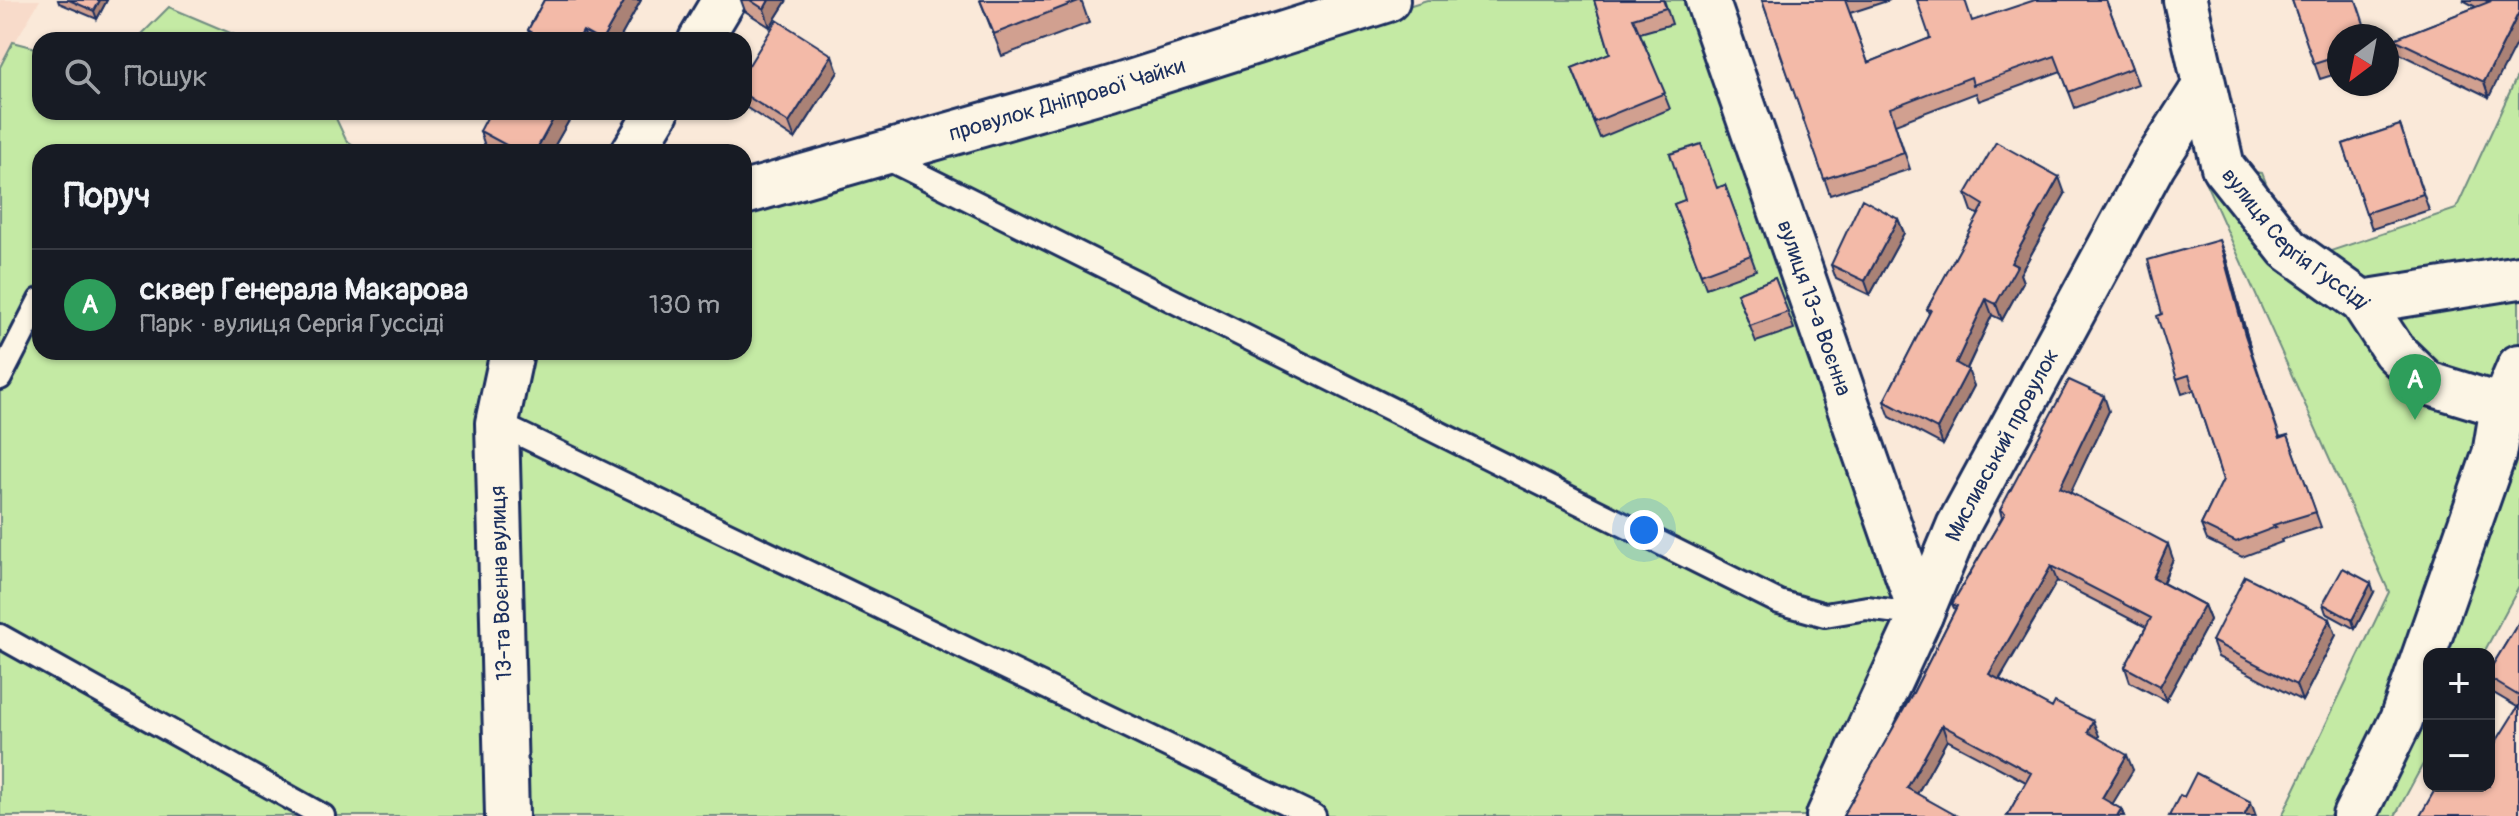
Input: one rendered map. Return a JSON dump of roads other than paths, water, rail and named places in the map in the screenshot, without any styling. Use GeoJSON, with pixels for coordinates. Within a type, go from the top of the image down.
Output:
{"type":"FeatureCollection","features":[{"type":"Feature","properties":{"kind":"street"},"geometry":{"type":"LineString","coordinates":[[705,32],[724,0]]}},
{"type":"Feature","properties":{"kind":"street","name":"провулок Дніпрової Чайки"},"geometry":{"type":"LineString","coordinates":[[752,191],[1111,88],[1388,0]]}},
{"type":"Feature","properties":{"kind":"street","name":"вулиця 13-а Воєнна"},"geometry":{"type":"LineString","coordinates":[[1707,0],[1921,615]]}},
{"type":"Feature","properties":{"kind":"street","name":"вулиця Сергія Гуссіді"},"geometry":{"type":"LineString","coordinates":[[2185,0],[2223,167],[2288,249],[2362,302],[2394,351],[2427,383],[2502,406]]}},
{"type":"Feature","properties":{"kind":"street","name":"Мисливський провулок"},"geometry":{"type":"LineString","coordinates":[[1828,816],[1921,615],[1958,526],[2154,164],[2203,88]]}},
{"type":"Feature","properties":{"kind":"street"},"geometry":{"type":"LineString","coordinates":[[638,144],[652,120]]}},
{"type":"Feature","properties":{"kind":"street"},"geometry":{"type":"LineString","coordinates":[[2362,302],[2519,277]]}},
{"type":"Feature","properties":{"kind":"street","name":"13-та Воєнна вулиця"},"geometry":{"type":"LineString","coordinates":[[507,816],[497,423],[510,360]]}},
{"type":"Feature","properties":{"kind":"street"},"geometry":{"type":"LineString","coordinates":[[2354,816],[2401,720],[2494,455],[2502,406],[2519,366]]}},
{"type":"Feature","properties":{"kind":"lane"},"geometry":{"type":"LineString","coordinates":[[881,155],[1779,602],[1825,615],[1867,608],[1921,615]]}},
{"type":"Feature","properties":{"kind":"lane"},"geometry":{"type":"LineString","coordinates":[[0,378],[32,316]]}},
{"type":"Feature","properties":{"kind":"lane"},"geometry":{"type":"LineString","coordinates":[[497,423],[1314,816]]}},
{"type":"Feature","properties":{"kind":"lane"},"geometry":{"type":"LineString","coordinates":[[0,636],[323,816]]}},
{"type":"Feature","properties":{"kind":"place","name":"сквер Генерала Макарова"},"geometry":{"type":"Point","coordinates":[2415,420]}}]}
